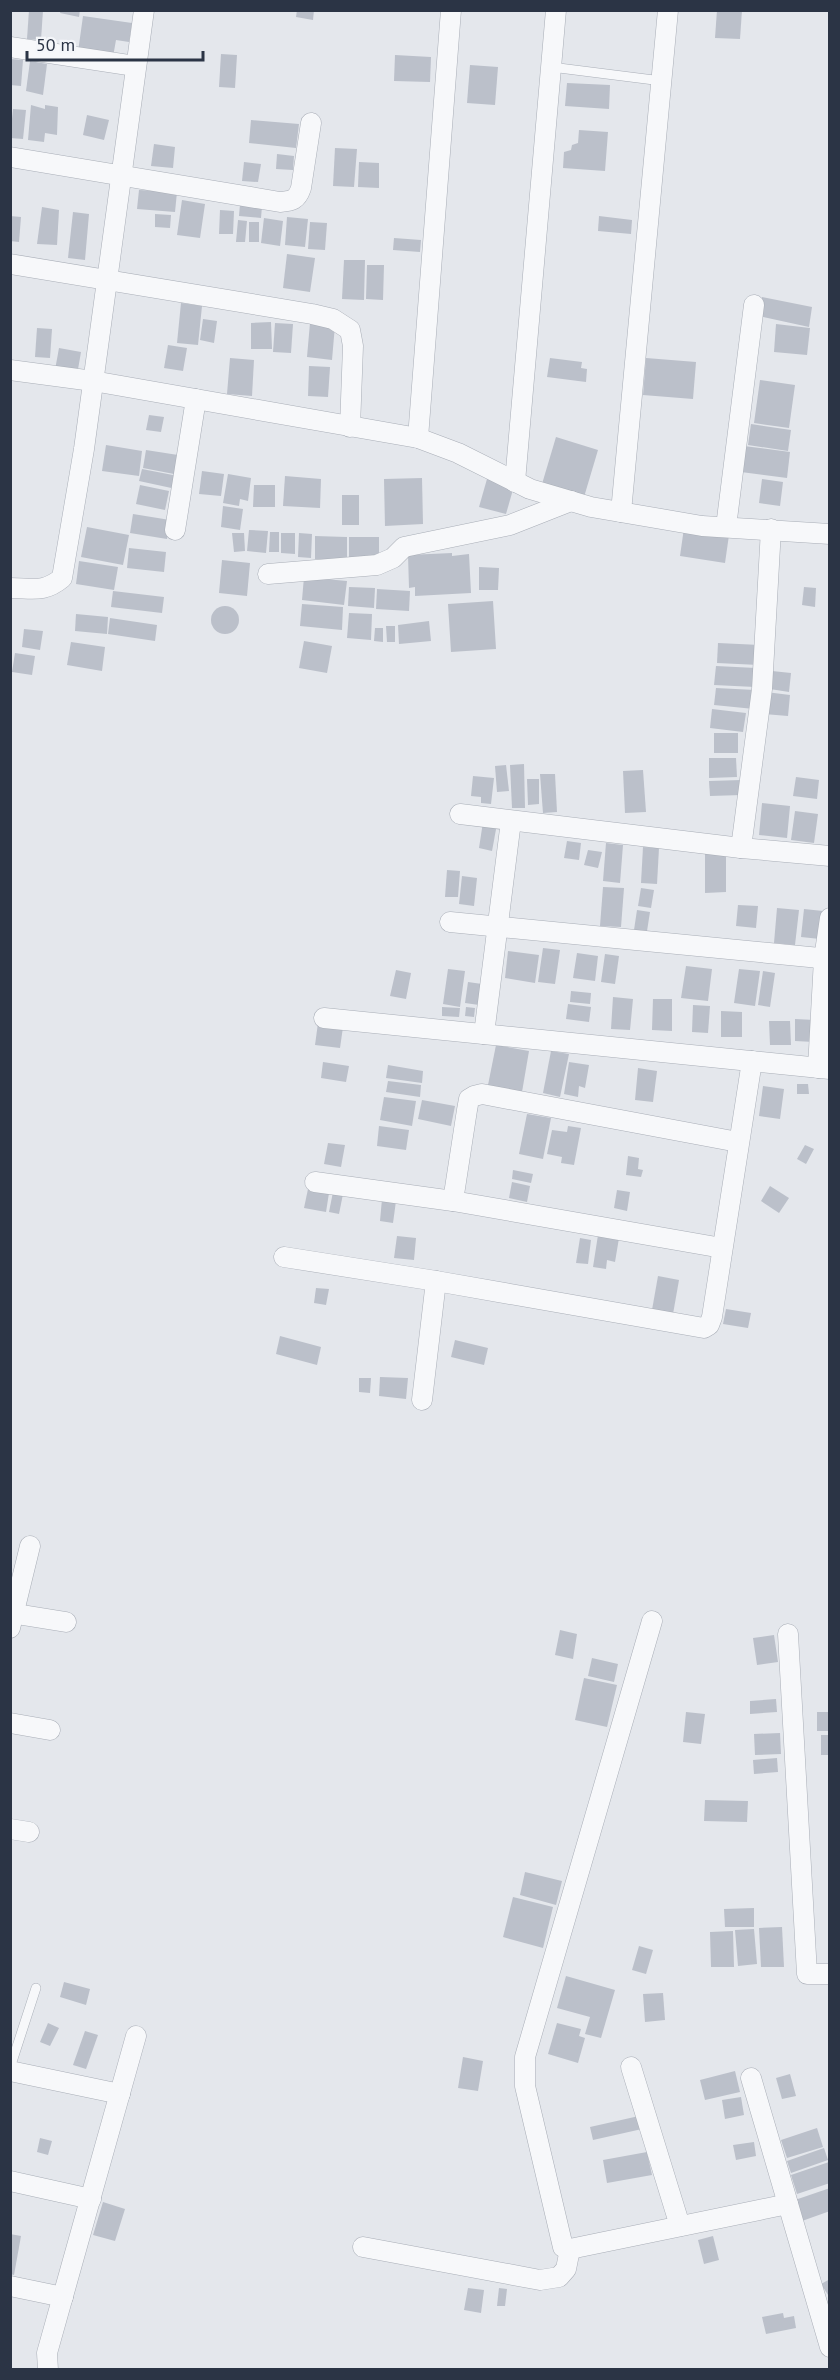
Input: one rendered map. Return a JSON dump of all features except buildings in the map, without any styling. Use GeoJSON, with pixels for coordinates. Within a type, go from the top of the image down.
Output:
{"type":"FeatureCollection","features":[{"type":"Feature","properties":{"kind":"street"},"geometry":{"type":"LineString","coordinates":[[10,588],[51,587],[62,578],[93,381],[144,10]]}},
{"type":"Feature","properties":{"kind":"street"},"geometry":{"type":"LineString","coordinates":[[418,438],[451,10]]}},
{"type":"Feature","properties":{"kind":"street"},"geometry":{"type":"LineString","coordinates":[[515,482],[556,10]]}},
{"type":"Feature","properties":{"kind":"street"},"geometry":{"type":"LineString","coordinates":[[621,512],[668,10]]}},
{"type":"Feature","properties":{"kind":"street"},"geometry":{"type":"LineString","coordinates":[[10,47],[135,66]]}},
{"type":"Feature","properties":{"kind":"street"},"geometry":{"type":"LineString","coordinates":[[10,157],[280,202],[293,201],[301,188],[311,123]]}},
{"type":"Feature","properties":{"kind":"street"},"geometry":{"type":"LineString","coordinates":[[10,264],[312,314],[336,321],[350,330],[353,346],[350,427]]}},
{"type":"Feature","properties":{"kind":"street"},"geometry":{"type":"LineString","coordinates":[[726,527],[754,305]]}},
{"type":"Feature","properties":{"kind":"street"},"geometry":{"type":"LineString","coordinates":[[10,370],[93,381],[418,438],[458,453],[530,489],[621,512],[702,526],[829,533]]}},
{"type":"Feature","properties":{"kind":"street"},"geometry":{"type":"LineString","coordinates":[[175,530],[196,399]]}},
{"type":"Feature","properties":{"kind":"street"},"geometry":{"type":"LineString","coordinates":[[268,574],[377,565],[393,558],[405,546],[510,525],[571,501]]}},
{"type":"Feature","properties":{"kind":"street"},"geometry":{"type":"LineString","coordinates":[[741,848],[762,689],[771,529]]}},
{"type":"Feature","properties":{"kind":"street"},"geometry":{"type":"LineString","coordinates":[[460,814],[741,848],[830,856]]}},
{"type":"Feature","properties":{"kind":"street"},"geometry":{"type":"LineString","coordinates":[[484,1034],[511,821]]}},
{"type":"Feature","properties":{"kind":"street"},"geometry":{"type":"LineString","coordinates":[[324,1018],[824,1068],[830,918]]}},
{"type":"Feature","properties":{"kind":"street"},"geometry":{"type":"LineString","coordinates":[[450,922],[827,959]]}},
{"type":"Feature","properties":{"kind":"street"},"geometry":{"type":"LineString","coordinates":[[284,1257],[704,1328],[709,1325],[712,1317],[752,1061]]}},
{"type":"Feature","properties":{"kind":"street"},"geometry":{"type":"LineString","coordinates":[[453,1201],[466,1110],[469,1099],[474,1095],[482,1094],[738,1142]]}},
{"type":"Feature","properties":{"kind":"street"},"geometry":{"type":"LineString","coordinates":[[315,1182],[453,1201],[722,1248]]}},
{"type":"Feature","properties":{"kind":"street"},"geometry":{"type":"LineString","coordinates":[[422,1400],[436,1281]]}},
{"type":"Feature","properties":{"kind":"street"},"geometry":{"type":"LineString","coordinates":[[30,1546],[12,1618],[66,1622]]}},
{"type":"Feature","properties":{"kind":"street"},"geometry":{"type":"LineString","coordinates":[[652,1621],[525,2057],[525,2086],[564,2247],[570,2249],[788,2204]]}},
{"type":"Feature","properties":{"kind":"street"},"geometry":{"type":"LineString","coordinates":[[788,1634],[807,1974],[830,1974]]}},
{"type":"Feature","properties":{"kind":"street"},"geometry":{"type":"LineString","coordinates":[[10,1723],[50,1730]]}},
{"type":"Feature","properties":{"kind":"street"},"geometry":{"type":"LineString","coordinates":[[48,2370],[46,2353],[136,2036]]}},
{"type":"Feature","properties":{"kind":"street"},"geometry":{"type":"LineString","coordinates":[[631,2067],[680,2226]]}},
{"type":"Feature","properties":{"kind":"street"},"geometry":{"type":"LineString","coordinates":[[10,2069],[120,2094]]}},
{"type":"Feature","properties":{"kind":"street"},"geometry":{"type":"LineString","coordinates":[[751,2078],[830,2347]]}},
{"type":"Feature","properties":{"kind":"street"},"geometry":{"type":"LineString","coordinates":[[10,2181],[91,2199]]}},
{"type":"Feature","properties":{"kind":"street"},"geometry":{"type":"LineString","coordinates":[[363,2247],[540,2280],[559,2277],[566,2270],[570,2249]]}},
{"type":"Feature","properties":{"kind":"street"},"geometry":{"type":"LineString","coordinates":[[10,2286],[63,2297]]}},
{"type":"Feature","properties":{"kind":"lane"},"geometry":{"type":"LineString","coordinates":[[552,67],[662,81]]}},
{"type":"Feature","properties":{"kind":"lane"},"geometry":{"type":"LineString","coordinates":[[10,2069],[36,1988]]}}]}
